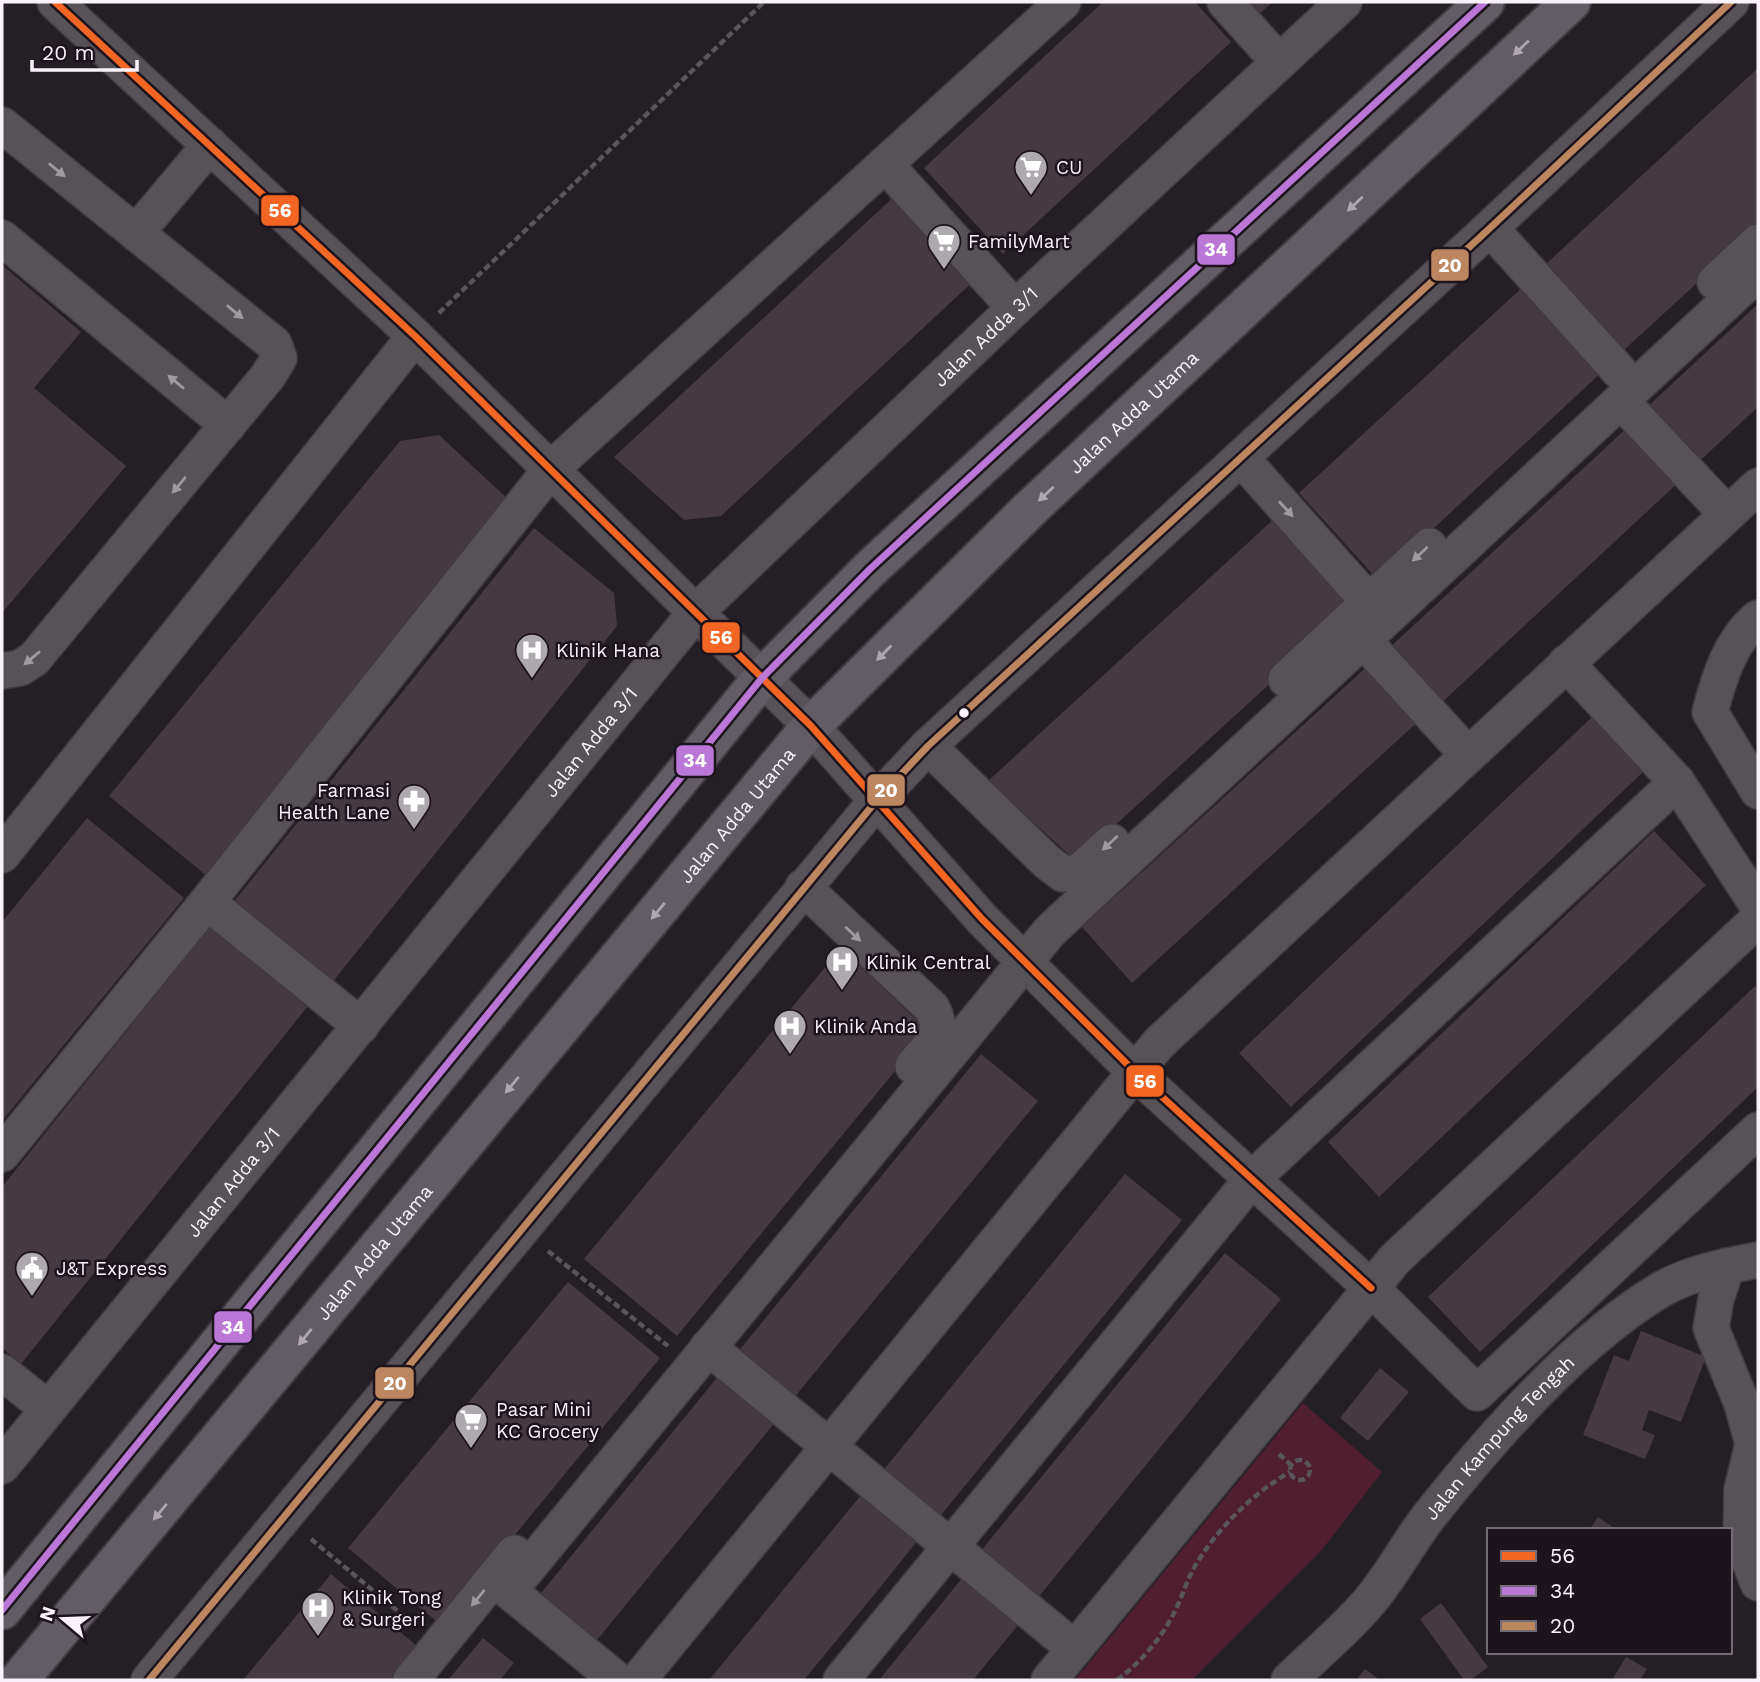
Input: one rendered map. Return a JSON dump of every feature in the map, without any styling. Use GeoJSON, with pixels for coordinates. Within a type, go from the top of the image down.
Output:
{"type":"FeatureCollection","features":[{"type":"Feature","properties":{"kind":"main road"},"geometry":{"type":"LineString","coordinates":[[2,1610],[762,678],[870,569],[1485,2]]}},
{"type":"Feature","properties":{"kind":"main road","name":"Jalan Adda Utama"},"geometry":{"type":"LineString","coordinates":[[19,1680],[811,726],[1032,507],[1571,2]]}},
{"type":"Feature","properties":{"kind":"street"},"geometry":{"type":"LineString","coordinates":[[55,2],[415,336],[551,469],[811,726],[982,919],[1024,962],[1136,1073],[1371,1288],[1477,1393],[1758,1130]]}},
{"type":"Feature","properties":{"kind":"street"},"geometry":{"type":"LineString","coordinates":[[2,1154],[207,902],[551,469],[1063,2]]}},
{"type":"Feature","properties":{"kind":"street"},"geometry":{"type":"LineString","coordinates":[[1225,2],[1279,62]]}},
{"type":"Feature","properties":{"kind":"street","name":"Jalan Adda 3/1"},"geometry":{"type":"LineString","coordinates":[[2,1466],[696,612],[1015,308],[1344,2]]}},
{"type":"Feature","properties":{"kind":"street"},"geometry":{"type":"LineString","coordinates":[[149,1680],[877,800],[928,746],[1731,2]]}},
{"type":"Feature","properties":{"kind":"street"},"geometry":{"type":"LineString","coordinates":[[2,671],[20,668],[34,659],[268,376],[279,358],[274,344],[3,127]]}},
{"type":"Feature","properties":{"kind":"street"},"geometry":{"type":"LineString","coordinates":[[136,233],[210,145]]}},
{"type":"Feature","properties":{"kind":"street"},"geometry":{"type":"LineString","coordinates":[[885,164],[1015,308]]}},
{"type":"Feature","properties":{"kind":"street"},"geometry":{"type":"LineString","coordinates":[[1490,228],[1727,514]]}},
{"type":"Feature","properties":{"kind":"street"},"geometry":{"type":"LineString","coordinates":[[2,238],[228,425]]}},
{"type":"Feature","properties":{"kind":"street"},"geometry":{"type":"LineString","coordinates":[[411,1680],[1050,931],[1363,640],[1620,386],[1758,242]]}},
{"type":"Feature","properties":{"kind":"street"},"geometry":{"type":"LineString","coordinates":[[928,746],[1047,862],[1063,874],[1079,872],[1369,601],[1758,272]]}},
{"type":"Feature","properties":{"kind":"street"},"geometry":{"type":"LineString","coordinates":[[2,855],[415,336]]}},
{"type":"Feature","properties":{"kind":"street"},"geometry":{"type":"LineString","coordinates":[[1241,458],[1369,601]]}},
{"type":"Feature","properties":{"kind":"street"},"geometry":{"type":"LineString","coordinates":[[638,1680],[1159,1043],[1758,486]]}},
{"type":"Feature","properties":{"kind":"street"},"geometry":{"type":"LineString","coordinates":[[1758,618],[1748,626],[1721,670],[1710,712],[1758,790]]}},
{"type":"Feature","properties":{"kind":"street"},"geometry":{"type":"LineString","coordinates":[[1363,640],[1468,755]]}},
{"type":"Feature","properties":{"kind":"street"},"geometry":{"type":"LineString","coordinates":[[1566,663],[1678,782],[1758,906]]}},
{"type":"Feature","properties":{"kind":"street"},"geometry":{"type":"LineString","coordinates":[[841,1680],[1252,1179],[1678,782]]}},
{"type":"Feature","properties":{"kind":"street"},"geometry":{"type":"LineString","coordinates":[[617,1680],[509,1591],[936,1038],[939,1023],[932,1008],[803,887]]}},
{"type":"Feature","properties":{"kind":"street"},"geometry":{"type":"LineString","coordinates":[[207,902],[361,1026]]}},
{"type":"Feature","properties":{"kind":"street"},"geometry":{"type":"LineString","coordinates":[[1049,1680],[1395,1259],[1758,919]]}},
{"type":"Feature","properties":{"kind":"street"},"geometry":{"type":"LineString","coordinates":[[1742,1263],[1716,1299],[1711,1328],[1750,1402],[1753,1444],[1742,1489],[1741,1539],[1758,1583]]}},
{"type":"Feature","properties":{"kind":"street","name":"Jalan Kampung Tengah"},"geometry":{"type":"LineString","coordinates":[[1289,1680],[1369,1602],[1437,1506],[1489,1444],[1551,1378],[1614,1321],[1664,1288],[1742,1263]]}},
{"type":"Feature","properties":{"kind":"street"},"geometry":{"type":"LineString","coordinates":[[693,1350],[829,1447],[1075,1649]]}},
{"type":"Feature","properties":{"kind":"street"},"geometry":{"type":"LineString","coordinates":[[2,1372],[47,1408]]}},
{"type":"Feature","properties":{"kind":"path"},"geometry":{"type":"LineString","coordinates":[[415,336],[764,2]]}},
{"type":"Feature","properties":{"kind":"path"},"geometry":{"type":"LineString","coordinates":[[521,1229],[693,1350]]}},
{"type":"Feature","properties":{"kind":"path"},"geometry":{"type":"LineString","coordinates":[[1116,1680],[1130,1671],[1156,1642],[1173,1614],[1195,1566],[1219,1534],[1249,1502],[1290,1472],[1295,1461],[1302,1460],[1310,1468],[1309,1474],[1299,1479],[1293,1477],[1290,1472]]}},
{"type":"Feature","properties":{"kind":"path"},"geometry":{"type":"LineString","coordinates":[[284,1516],[440,1646]]}},
{"type":"Feature","properties":{"kind":"shaded area"},"geometry":{"type":"Polygon","coordinates":[[[1303,1403],[1382,1472],[1321,1551],[1192,1680],[1075,1680],[1303,1403]]]}},
{"type":"Feature","properties":{"kind":"building"},"geometry":{"type":"Polygon","coordinates":[[[1103,2],[1195,2],[1231,42],[1003,254],[924,168],[1103,2]]]}},
{"type":"Feature","properties":{"kind":"building"},"geometry":{"type":"Polygon","coordinates":[[[1246,2],[1273,2],[1258,15],[1246,2]]]}},
{"type":"Feature","properties":{"kind":"building"},"geometry":{"type":"Polygon","coordinates":[[[1758,68],[1758,227],[1624,350],[1546,264],[1758,68]]]}},
{"type":"Feature","properties":{"kind":"building"},"geometry":{"type":"Polygon","coordinates":[[[899,192],[978,277],[721,516],[684,520],[614,457],[899,192]]]}},
{"type":"Feature","properties":{"kind":"building"},"geometry":{"type":"Polygon","coordinates":[[[2,265],[81,332],[34,388],[126,466],[2,613],[2,265]]]}},
{"type":"Feature","properties":{"kind":"building"},"geometry":{"type":"Polygon","coordinates":[[[1525,285],[1603,371],[1378,580],[1299,493],[1525,285]]]}},
{"type":"Feature","properties":{"kind":"building"},"geometry":{"type":"Polygon","coordinates":[[[1758,304],[1758,407],[1695,465],[1644,410],[1758,304]]]}},
{"type":"Feature","properties":{"kind":"building"},"geometry":{"type":"Polygon","coordinates":[[[1629,426],[1680,481],[1438,706],[1387,650],[1629,426]]]}},
{"type":"Feature","properties":{"kind":"building"},"geometry":{"type":"Polygon","coordinates":[[[439,435],[510,501],[207,876],[109,796],[400,441],[439,435]]]}},
{"type":"Feature","properties":{"kind":"building"},"geometry":{"type":"Polygon","coordinates":[[[1276,517],[1356,605],[1076,861],[988,781],[1276,517]]]}},
{"type":"Feature","properties":{"kind":"building"},"geometry":{"type":"Polygon","coordinates":[[[534,528],[614,593],[617,626],[331,984],[232,904],[534,528]]]}},
{"type":"Feature","properties":{"kind":"building"},"geometry":{"type":"Polygon","coordinates":[[[1373,661],[1423,717],[1132,983],[1082,927],[1373,661]]]}},
{"type":"Feature","properties":{"kind":"building"},"geometry":{"type":"Polygon","coordinates":[[[1592,717],[1643,772],[1291,1107],[1239,1053],[1592,717]]]}},
{"type":"Feature","properties":{"kind":"building"},"geometry":{"type":"Polygon","coordinates":[[[87,818],[184,898],[2,1121],[2,922],[87,818]]]}},
{"type":"Feature","properties":{"kind":"building"},"geometry":{"type":"Polygon","coordinates":[[[1654,831],[1706,885],[1379,1197],[1328,1142],[1654,831]]]}},
{"type":"Feature","properties":{"kind":"building"},"geometry":{"type":"Polygon","coordinates":[[[210,927],[308,1006],[21,1364],[2,1348],[2,1187],[210,927]]]}},
{"type":"Feature","properties":{"kind":"building"},"geometry":{"type":"Polygon","coordinates":[[[841,948],[928,1031],[677,1336],[584,1259],[841,948]]]}},
{"type":"Feature","properties":{"kind":"building"},"geometry":{"type":"Polygon","coordinates":[[[1755,986],[1758,989],[1758,1087],[1480,1352],[1428,1297],[1755,986]]]}},
{"type":"Feature","properties":{"kind":"building"},"geometry":{"type":"Polygon","coordinates":[[[981,1054],[1038,1101],[793,1399],[737,1353],[981,1054]]]}},
{"type":"Feature","properties":{"kind":"building"},"geometry":{"type":"Polygon","coordinates":[[[1125,1174],[1182,1220],[937,1520],[881,1473],[1125,1174]]]}},
{"type":"Feature","properties":{"kind":"building"},"geometry":{"type":"Polygon","coordinates":[[[1225,1253],[1281,1299],[1037,1599],[980,1552],[1225,1253]]]}},
{"type":"Feature","properties":{"kind":"building"},"geometry":{"type":"Polygon","coordinates":[[[568,1282],[660,1358],[441,1625],[348,1548],[568,1282]]]}},
{"type":"Feature","properties":{"kind":"building"},"geometry":{"type":"Polygon","coordinates":[[[1641,1331],[1706,1357],[1681,1422],[1649,1410],[1642,1430],[1655,1435],[1645,1459],[1583,1435],[1614,1355],[1629,1361],[1641,1331]]]}},
{"type":"Feature","properties":{"kind":"building"},"geometry":{"type":"Polygon","coordinates":[[[1380,1368],[1409,1392],[1368,1441],[1340,1418],[1380,1368]]]}},
{"type":"Feature","properties":{"kind":"building"},"geometry":{"type":"Polygon","coordinates":[[[720,1374],[776,1421],[593,1645],[537,1598],[720,1374]]]}},
{"type":"Feature","properties":{"kind":"building"},"geometry":{"type":"Polygon","coordinates":[[[862,1494],[918,1540],[804,1680],[709,1680],[862,1494]]]}},
{"type":"Feature","properties":{"kind":"building"},"geometry":{"type":"Polygon","coordinates":[[[1598,1517],[1614,1528],[1590,1528],[1598,1517]]]}},
{"type":"Feature","properties":{"kind":"building"},"geometry":{"type":"Polygon","coordinates":[[[331,1574],[423,1651],[399,1680],[243,1680],[331,1574]]]}},
{"type":"Feature","properties":{"kind":"building"},"geometry":{"type":"Polygon","coordinates":[[[963,1577],[1019,1624],[973,1680],[879,1680],[963,1577]]]}},
{"type":"Feature","properties":{"kind":"building"},"geometry":{"type":"Polygon","coordinates":[[[1441,1603],[1488,1667],[1471,1680],[1464,1680],[1420,1619],[1441,1603]]]}},
{"type":"Feature","properties":{"kind":"building"},"geometry":{"type":"Polygon","coordinates":[[[483,1638],[514,1663],[500,1680],[448,1680],[483,1638]]]}},
{"type":"Feature","properties":{"kind":"building"},"geometry":{"type":"Polygon","coordinates":[[[1626,1657],[1647,1669],[1640,1680],[1612,1680],[1626,1657]]]}},
{"type":"Feature","properties":{"kind":"building"},"geometry":{"type":"Polygon","coordinates":[[[1365,1669],[1380,1680],[1356,1680],[1365,1669]]]}},
{"type":"Feature","properties":{"kind":"transit line","name":"56"},"geometry":{"type":"LineString","coordinates":[[55,2],[415,336],[811,726],[982,919],[1136,1073],[1371,1288]]}},
{"type":"Feature","properties":{"kind":"transit line","name":"34"},"geometry":{"type":"LineString","coordinates":[[2,1610],[762,678],[870,569],[1485,2]]}},
{"type":"Feature","properties":{"kind":"transit line","name":"20"},"geometry":{"type":"LineString","coordinates":[[149,1680],[877,800],[928,746],[1731,2]]}},
{"type":"Feature","properties":{"kind":"place","name":"CU"},"geometry":{"type":"Point","coordinates":[1031,197]}},
{"type":"Feature","properties":{"kind":"place","name":"FamilyMart"},"geometry":{"type":"Point","coordinates":[944,271]}},
{"type":"Feature","properties":{"kind":"place","name":"Klinik Hana"},"geometry":{"type":"Point","coordinates":[532,680]}},
{"type":"Feature","properties":{"kind":"place","name":"Farmasi Health Lane"},"geometry":{"type":"Point","coordinates":[414,831]}},
{"type":"Feature","properties":{"kind":"place","name":"Klinik Central"},"geometry":{"type":"Point","coordinates":[842,992]}},
{"type":"Feature","properties":{"kind":"place","name":"Klinik Anda"},"geometry":{"type":"Point","coordinates":[790,1056]}},
{"type":"Feature","properties":{"kind":"place","name":"J&T Express"},"geometry":{"type":"Point","coordinates":[32,1298]}},
{"type":"Feature","properties":{"kind":"place","name":"Pasar Mini KC Grocery"},"geometry":{"type":"Point","coordinates":[471,1450]}},
{"type":"Feature","properties":{"kind":"place","name":"Klinik Tong & Surgeri"},"geometry":{"type":"Point","coordinates":[318,1638]}}]}
